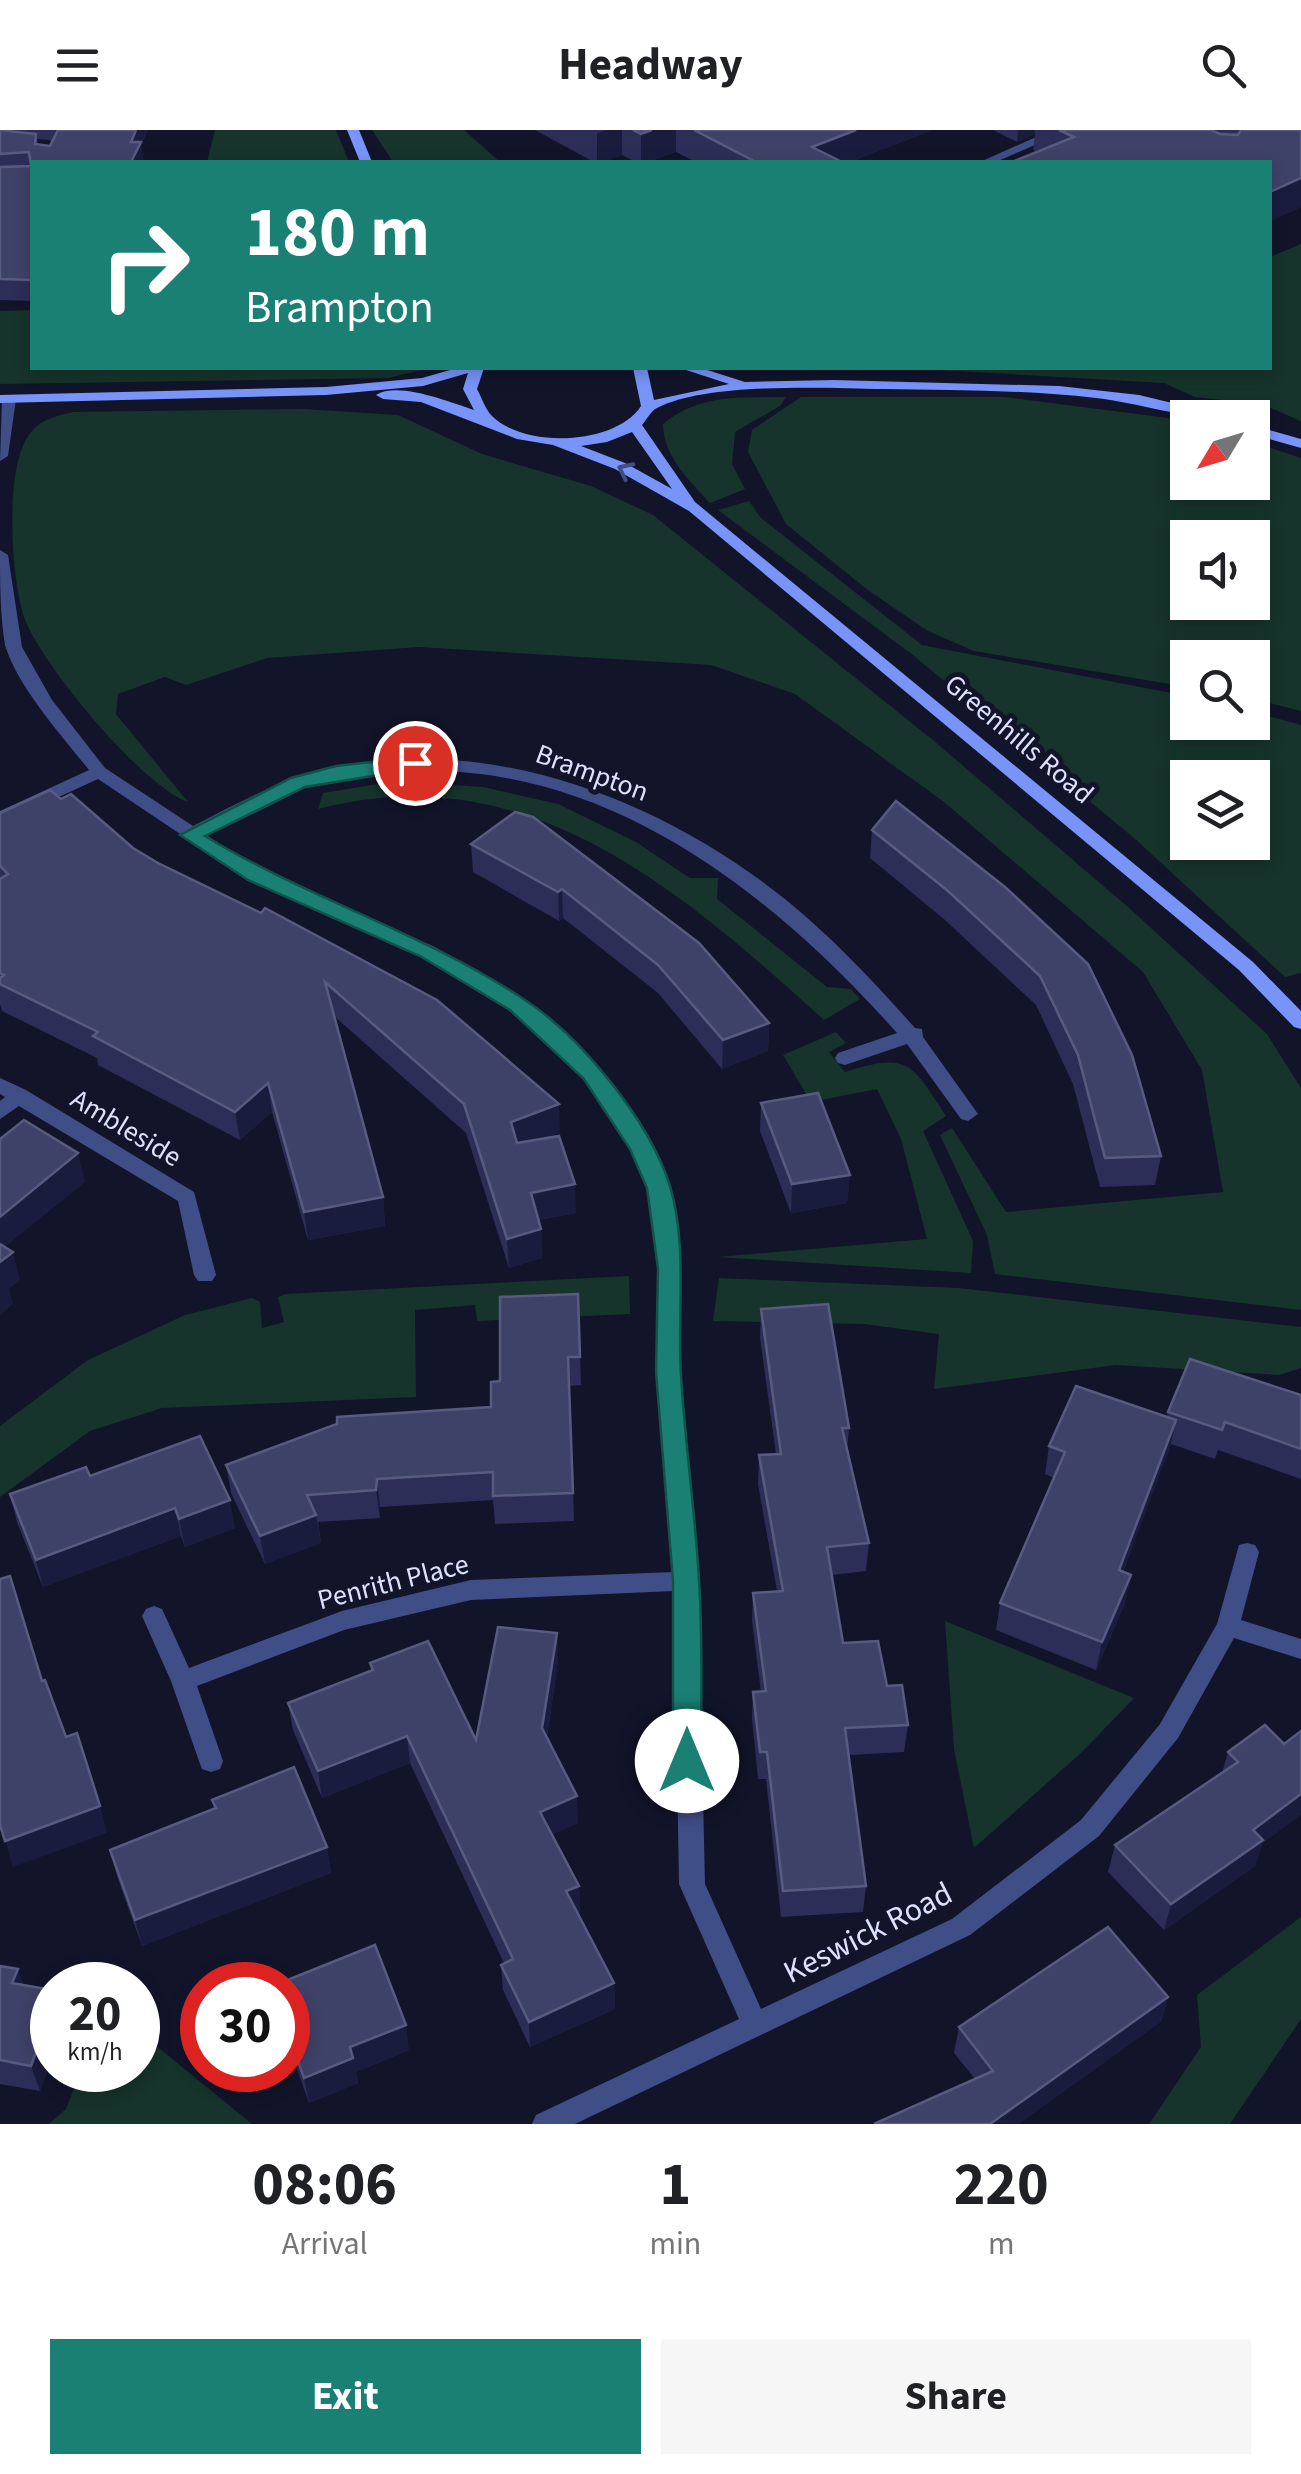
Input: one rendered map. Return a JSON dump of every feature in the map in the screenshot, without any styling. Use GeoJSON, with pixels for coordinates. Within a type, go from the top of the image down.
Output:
{"type":"FeatureCollection","features":[{"type":"Feature","properties":{"kind":"street"},"geometry":{"type":"LineString","coordinates":[[353,130],[365,160]]}},
{"type":"Feature","properties":{"kind":"street"},"geometry":{"type":"LineString","coordinates":[[991,160],[1063,130]]}},
{"type":"Feature","properties":{"kind":"street"},"geometry":{"type":"LineString","coordinates":[[0,456],[5,399],[326,391],[423,382],[467,370]]}},
{"type":"Feature","properties":{"kind":"street"},"geometry":{"type":"LineString","coordinates":[[474,370],[470,388],[487,420]]}},
{"type":"Feature","properties":{"kind":"street"},"geometry":{"type":"LineString","coordinates":[[640,370],[648,406]]}},
{"type":"Feature","properties":{"kind":"street"},"geometry":{"type":"LineString","coordinates":[[694,370],[749,385]]}},
{"type":"Feature","properties":{"kind":"street"},"geometry":{"type":"LineString","coordinates":[[326,391],[423,398],[524,436],[552,440],[598,438],[635,425],[648,406],[692,391],[749,385],[969,386],[1076,391],[1170,405]]}},
{"type":"Feature","properties":{"kind":"street","name":"Greenhills Road"},"geometry":{"type":"LineString","coordinates":[[635,425],[694,508]]}},
{"type":"Feature","properties":{"kind":"street"},"geometry":{"type":"LineString","coordinates":[[1270,434],[1301,444]]}},
{"type":"Feature","properties":{"kind":"street","name":"Greenhills Road"},"geometry":{"type":"LineString","coordinates":[[552,440],[620,466],[694,508],[1246,966],[1301,1022]]}},
{"type":"Feature","properties":{"kind":"street"},"geometry":{"type":"LineString","coordinates":[[0,554],[14,647],[44,701],[99,772],[255,876],[475,976],[557,1038],[619,1109],[658,1188],[670,1269],[668,1372],[686,1581],[692,1884],[755,2026]]}},
{"type":"Feature","properties":{"kind":"street","name":"Brampton"},"geometry":{"type":"LineString","coordinates":[[190,835],[298,783],[375,766],[455,765],[560,785],[646,820],[758,888],[858,971],[915,1034],[968,1114]]}},
{"type":"Feature","properties":{"kind":"street"},"geometry":{"type":"LineString","coordinates":[[0,818],[99,772]]}},
{"type":"Feature","properties":{"kind":"street"},"geometry":{"type":"LineString","coordinates":[[845,1058],[915,1034]]}},
{"type":"Feature","properties":{"kind":"street","name":"Ambleside"},"geometry":{"type":"LineString","coordinates":[[0,1112],[10,1090],[187,1198],[205,1274]]}},
{"type":"Feature","properties":{"kind":"street","name":"Keswick Road"},"geometry":{"type":"LineString","coordinates":[[546,2124],[961,1927],[1090,1828],[1168,1731],[1228,1626],[1248,1552]]}},
{"type":"Feature","properties":{"kind":"street","name":"Penrith Place"},"geometry":{"type":"LineString","coordinates":[[183,1681],[342,1622],[472,1590],[686,1581]]}},
{"type":"Feature","properties":{"kind":"street"},"geometry":{"type":"LineString","coordinates":[[154,1616],[183,1681],[211,1761]]}},
{"type":"Feature","properties":{"kind":"street"},"geometry":{"type":"LineString","coordinates":[[1228,1626],[1301,1650]]}},
{"type":"Feature","properties":{"kind":"green space"},"geometry":{"type":"Polygon","coordinates":[[[215,130],[336,130],[348,160],[208,160],[215,130]]]}},
{"type":"Feature","properties":{"kind":"green space"},"geometry":{"type":"Polygon","coordinates":[[[372,130],[464,130],[498,160],[392,160],[372,130]]]}},
{"type":"Feature","properties":{"kind":"green space"},"geometry":{"type":"Polygon","coordinates":[[[1301,244],[1301,421],[1270,408],[1270,400],[1195,397],[1164,383],[940,370],[1272,370],[1272,256],[1301,244]]]}},
{"type":"Feature","properties":{"kind":"green space"},"geometry":{"type":"Polygon","coordinates":[[[30,310],[30,370],[422,370],[388,378],[0,384],[0,311],[30,310]]]}},
{"type":"Feature","properties":{"kind":"green space"},"geometry":{"type":"Polygon","coordinates":[[[786,397],[780,406],[735,432],[732,464],[745,489],[710,503],[672,457],[663,424],[706,402],[786,397]]]}},
{"type":"Feature","properties":{"kind":"green space"},"geometry":{"type":"Polygon","coordinates":[[[801,397],[1005,397],[1170,419],[1170,500],[1270,500],[1270,448],[1301,458],[1301,711],[1270,703],[1270,640],[1170,640],[1170,684],[974,651],[928,631],[869,591],[786,524],[748,452],[752,430],[801,397]]]}},
{"type":"Feature","properties":{"kind":"green space"},"geometry":{"type":"Polygon","coordinates":[[[303,409],[398,415],[482,454],[591,486],[653,515],[934,741],[1128,907],[1267,1034],[1301,1088],[1301,1310],[995,1274],[987,1235],[940,1135],[952,1128],[1006,1212],[1223,1192],[1202,1070],[1143,972],[944,802],[795,694],[711,665],[419,647],[267,658],[186,685],[165,677],[118,694],[116,714],[188,802],[146,773],[71,692],[24,617],[12,521],[13,493],[23,446],[41,423],[73,412],[303,409]]]}},
{"type":"Feature","properties":{"kind":"green space"},"geometry":{"type":"Polygon","coordinates":[[[749,501],[761,518],[922,645],[1170,693],[1170,740],[1270,740],[1270,717],[1301,725],[1301,973],[1285,977],[1134,838],[914,656],[718,510],[749,501]]]}},
{"type":"Feature","properties":{"kind":"green space"},"geometry":{"type":"Polygon","coordinates":[[[396,781],[483,787],[558,804],[636,842],[690,878],[718,878],[717,899],[827,987],[851,989],[860,999],[824,1020],[714,924],[656,882],[595,845],[532,817],[465,800],[394,797],[318,809],[323,793],[396,781]]]}},
{"type":"Feature","properties":{"kind":"green space"},"geometry":{"type":"Polygon","coordinates":[[[836,1032],[846,1043],[829,1052],[845,1072],[883,1063],[907,1067],[925,1084],[946,1116],[923,1131],[973,1241],[971,1273],[717,1257],[927,1239],[901,1139],[877,1089],[811,1102],[783,1055],[836,1032]]]}},
{"type":"Feature","properties":{"kind":"green space"},"geometry":{"type":"Polygon","coordinates":[[[629,1276],[630,1314],[477,1321],[475,1305],[415,1310],[416,1397],[162,1408],[90,1431],[0,1497],[0,1426],[88,1360],[185,1315],[252,1298],[260,1302],[262,1328],[284,1322],[278,1297],[286,1294],[629,1276]]]}},
{"type":"Feature","properties":{"kind":"green space"},"geometry":{"type":"Polygon","coordinates":[[[719,1278],[958,1288],[1301,1327],[1301,1368],[1279,1375],[1116,1365],[934,1389],[939,1334],[864,1324],[713,1321],[719,1278]]]}},
{"type":"Feature","properties":{"kind":"green space"},"geometry":{"type":"Polygon","coordinates":[[[945,1621],[1134,1698],[1082,1752],[974,1848],[954,1749],[945,1621]]]}},
{"type":"Feature","properties":{"kind":"green space"},"geometry":{"type":"Polygon","coordinates":[[[1301,1917],[1301,2019],[1230,2124],[1149,2124],[1201,2047],[1197,1995],[1301,1917]]]}},
{"type":"Feature","properties":{"kind":"green space"},"geometry":{"type":"Polygon","coordinates":[[[160,2049],[180,2065],[180,2092],[213,2092],[252,2124],[49,2124],[66,2109],[73,2092],[160,2092],[160,2049]]]}},
{"type":"Feature","properties":{"kind":"building"},"geometry":{"type":"Polygon","coordinates":[[[0,130],[36,134],[35,144],[50,146],[58,130],[136,130],[131,142],[141,142],[132,160],[30,160],[29,152],[0,154],[0,130]]]}},
{"type":"Feature","properties":{"kind":"building"},"geometry":{"type":"Polygon","coordinates":[[[694,130],[856,130],[812,147],[838,160],[752,160],[694,130]]]}},
{"type":"Feature","properties":{"kind":"building"},"geometry":{"type":"Polygon","coordinates":[[[1059,130],[1211,130],[1238,135],[1241,130],[1301,130],[1301,178],[1272,191],[1272,160],[1017,160],[1074,137],[1059,130]]]}},
{"type":"Feature","properties":{"kind":"building"},"geometry":{"type":"Polygon","coordinates":[[[30,166],[30,280],[0,279],[0,167],[30,166]]]}},
{"type":"Feature","properties":{"kind":"building"},"geometry":{"type":"Polygon","coordinates":[[[50,790],[61,799],[71,794],[133,848],[158,863],[261,913],[265,908],[437,1000],[559,1104],[511,1122],[517,1143],[559,1136],[575,1184],[531,1193],[541,1229],[507,1239],[464,1104],[325,982],[383,1197],[304,1212],[268,1083],[235,1112],[93,1036],[98,1032],[0,984],[4,975],[0,973],[0,879],[8,874],[0,866],[0,813],[50,790]]]}},
{"type":"Feature","properties":{"kind":"building"},"geometry":{"type":"Polygon","coordinates":[[[896,801],[1005,887],[1088,964],[1132,1055],[1161,1156],[1105,1158],[1078,1055],[1040,976],[948,891],[872,830],[896,801]]]}},
{"type":"Feature","properties":{"kind":"building"},"geometry":{"type":"Polygon","coordinates":[[[515,812],[533,817],[699,943],[769,1023],[723,1040],[658,965],[562,889],[558,892],[471,844],[515,812]]]}},
{"type":"Feature","properties":{"kind":"building"},"geometry":{"type":"Polygon","coordinates":[[[818,1093],[850,1175],[792,1184],[761,1103],[818,1093]]]}},
{"type":"Feature","properties":{"kind":"building"},"geometry":{"type":"Polygon","coordinates":[[[24,1120],[78,1153],[0,1217],[0,1139],[24,1120]]]}},
{"type":"Feature","properties":{"kind":"building"},"geometry":{"type":"Polygon","coordinates":[[[0,1244],[13,1252],[0,1262],[0,1244]]]}},
{"type":"Feature","properties":{"kind":"building"},"geometry":{"type":"Polygon","coordinates":[[[578,1294],[580,1357],[568,1357],[573,1493],[493,1496],[493,1472],[377,1479],[376,1490],[307,1495],[316,1515],[260,1536],[226,1465],[337,1424],[337,1417],[491,1407],[491,1382],[500,1381],[500,1297],[578,1294]]]}},
{"type":"Feature","properties":{"kind":"building"},"geometry":{"type":"Polygon","coordinates":[[[828,1304],[849,1428],[842,1428],[869,1543],[827,1547],[843,1643],[878,1641],[887,1686],[902,1685],[908,1725],[845,1728],[866,1886],[783,1891],[767,1752],[760,1752],[753,1692],[766,1691],[753,1593],[783,1591],[759,1455],[781,1454],[761,1309],[828,1304]]]}},
{"type":"Feature","properties":{"kind":"building"},"geometry":{"type":"Polygon","coordinates":[[[1190,1359],[1301,1395],[1301,1449],[1225,1422],[1222,1430],[1168,1412],[1190,1359]]]}},
{"type":"Feature","properties":{"kind":"building"},"geometry":{"type":"Polygon","coordinates":[[[1076,1386],[1176,1420],[1119,1570],[1131,1575],[1102,1642],[1000,1603],[1065,1452],[1049,1446],[1076,1386]]]}},
{"type":"Feature","properties":{"kind":"building"},"geometry":{"type":"Polygon","coordinates":[[[200,1436],[230,1500],[179,1519],[175,1508],[36,1560],[10,1494],[86,1467],[90,1476],[200,1436]]]}},
{"type":"Feature","properties":{"kind":"building"},"geometry":{"type":"Polygon","coordinates":[[[10,1576],[42,1681],[45,1680],[66,1737],[77,1733],[100,1806],[5,1841],[0,1825],[0,1579],[10,1576]]]}},
{"type":"Feature","properties":{"kind":"building"},"geometry":{"type":"Polygon","coordinates":[[[498,1627],[557,1633],[542,1728],[577,1796],[540,1812],[579,1886],[566,1891],[614,1983],[529,2022],[501,1965],[513,1959],[407,1736],[318,1771],[288,1703],[373,1670],[370,1663],[428,1641],[476,1740],[498,1627]]]}},
{"type":"Feature","properties":{"kind":"building"},"geometry":{"type":"Polygon","coordinates":[[[1265,1725],[1284,1744],[1301,1731],[1301,1794],[1253,1830],[1263,1840],[1171,1904],[1115,1845],[1238,1762],[1228,1752],[1265,1725]]]}},
{"type":"Feature","properties":{"kind":"building"},"geometry":{"type":"Polygon","coordinates":[[[294,1767],[327,1847],[135,1920],[110,1850],[216,1808],[212,1800],[294,1767]]]}},
{"type":"Feature","properties":{"kind":"building"},"geometry":{"type":"Polygon","coordinates":[[[1108,1927],[1168,1997],[990,2124],[874,2124],[993,2071],[959,2027],[1108,1927]]]}},
{"type":"Feature","properties":{"kind":"building"},"geometry":{"type":"Polygon","coordinates":[[[375,1945],[406,2025],[350,2047],[353,2058],[310,2076],[310,1971],[375,1945]]]}},
{"type":"Feature","properties":{"kind":"building"},"geometry":{"type":"Polygon","coordinates":[[[0,1966],[18,1969],[12,1983],[30,1986],[30,2066],[0,2060],[0,1966]]]}},
{"type":"Feature","properties":{"kind":"route"},"geometry":{"type":"LineString","coordinates":[[415,763],[336,772],[298,783],[263,796],[190,835],[255,876],[428,951],[518,1005],[592,1074],[641,1147],[658,1188],[670,1269],[668,1372],[686,1581],[687,1761]]}}]}
